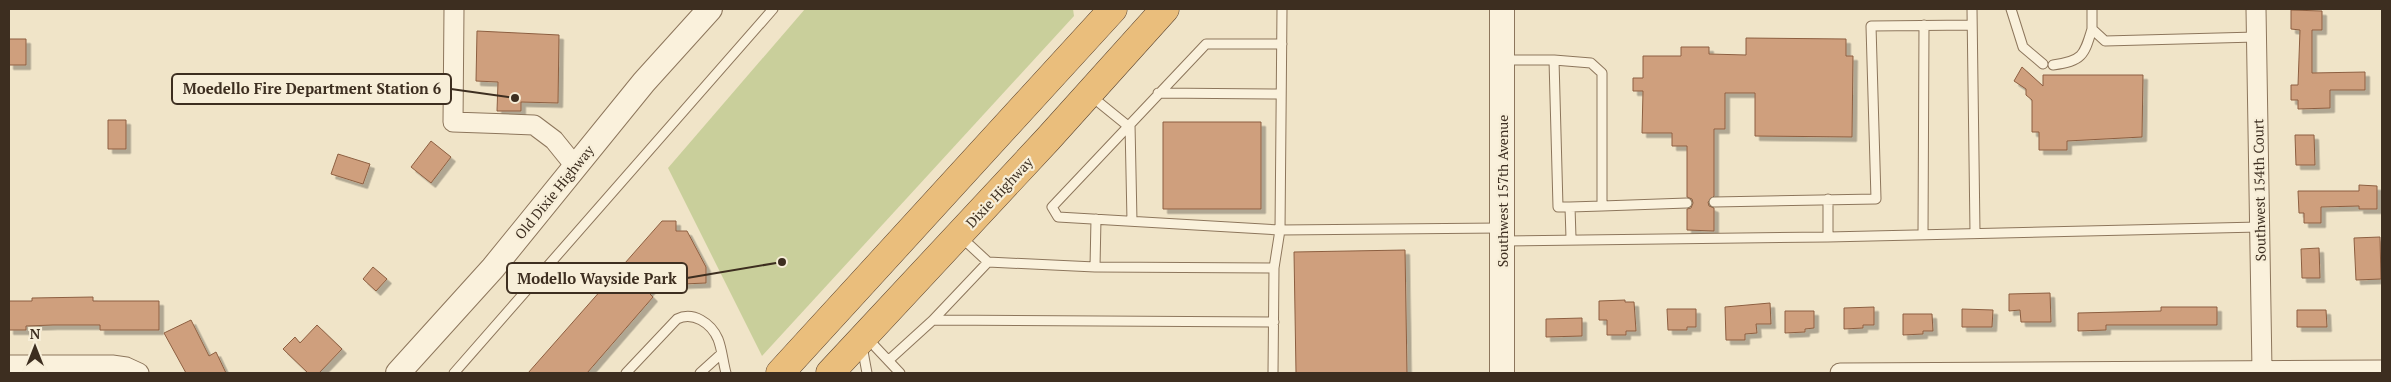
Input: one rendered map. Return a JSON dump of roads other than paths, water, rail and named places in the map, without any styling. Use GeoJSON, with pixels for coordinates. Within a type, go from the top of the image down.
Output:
{"type":"FeatureCollection","features":[{"type":"Feature","properties":{"kind":"highway"},"geometry":{"type":"LineString","coordinates":[[1086,9],[1088,20],[1086,39]]}},
{"type":"Feature","properties":{"kind":"highway"},"geometry":{"type":"LineString","coordinates":[[780,373],[1113,9]]}},
{"type":"Feature","properties":{"kind":"highway","name":"Dixie Highway"},"geometry":{"type":"LineString","coordinates":[[830,373],[1165,9]]}},
{"type":"Feature","properties":{"kind":"highway"},"geometry":{"type":"LineString","coordinates":[[863,338],[858,322],[863,311],[941,231],[968,169]]}},
{"type":"Feature","properties":{"kind":"street"},"geometry":{"type":"LineString","coordinates":[[454,9],[453,122],[534,125],[554,140],[575,166]]}},
{"type":"Feature","properties":{"kind":"street","name":"Old Dixie Highway"},"geometry":{"type":"LineString","coordinates":[[398,373],[493,268],[644,82],[692,18],[710,9]]}},
{"type":"Feature","properties":{"kind":"street","name":"Southwest 157th Avenue"},"geometry":{"type":"LineString","coordinates":[[1502,9],[1502,373]]}},
{"type":"Feature","properties":{"kind":"street","name":"Southwest 154th Court"},"geometry":{"type":"LineString","coordinates":[[2256,9],[2262,370]]}},
{"type":"Feature","properties":{"kind":"street"},"geometry":{"type":"LineString","coordinates":[[9,365],[112,365],[126,367],[139,373]]}},
{"type":"Feature","properties":{"kind":"street"},"geometry":{"type":"LineString","coordinates":[[1840,373],[2382,370]]}},
{"type":"Feature","properties":{"kind":"lane"},"geometry":{"type":"LineString","coordinates":[[454,373],[772,9]]}},
{"type":"Feature","properties":{"kind":"lane"},"geometry":{"type":"LineString","coordinates":[[1273,373],[1274,268],[1280,230],[1282,9]]}},
{"type":"Feature","properties":{"kind":"lane"},"geometry":{"type":"LineString","coordinates":[[1972,9],[1975,232]]}},
{"type":"Feature","properties":{"kind":"lane"},"geometry":{"type":"LineString","coordinates":[[2011,9],[2023,47],[2043,64]]}},
{"type":"Feature","properties":{"kind":"lane"},"geometry":{"type":"LineString","coordinates":[[2053,65],[2073,62],[2086,49],[2092,29],[2092,9]]}},
{"type":"Feature","properties":{"kind":"lane"},"geometry":{"type":"LineString","coordinates":[[1923,234],[1924,25]]}},
{"type":"Feature","properties":{"kind":"lane"},"geometry":{"type":"LineString","coordinates":[[1714,202],[1876,198],[1871,26],[1972,25]]}},
{"type":"Feature","properties":{"kind":"lane"},"geometry":{"type":"LineString","coordinates":[[2092,29],[2105,41],[2256,37]]}},
{"type":"Feature","properties":{"kind":"lane"},"geometry":{"type":"LineString","coordinates":[[1282,44],[1206,44],[1052,206],[1058,217],[1280,230],[1501,234],[1572,238],[1828,236],[2259,227]]}},
{"type":"Feature","properties":{"kind":"lane"},"geometry":{"type":"LineString","coordinates":[[1502,60],[1591,62],[1602,73],[1602,206]]}},
{"type":"Feature","properties":{"kind":"lane"},"geometry":{"type":"LineString","coordinates":[[1554,60],[1558,207],[1687,203]]}},
{"type":"Feature","properties":{"kind":"lane"},"geometry":{"type":"LineString","coordinates":[[1158,93],[1281,94]]}},
{"type":"Feature","properties":{"kind":"lane"},"geometry":{"type":"LineString","coordinates":[[1088,94],[1129,125]]}},
{"type":"Feature","properties":{"kind":"lane"},"geometry":{"type":"LineString","coordinates":[[1129,125],[1132,221]]}},
{"type":"Feature","properties":{"kind":"lane"},"geometry":{"type":"LineString","coordinates":[[1828,199],[1828,236]]}},
{"type":"Feature","properties":{"kind":"lane"},"geometry":{"type":"LineString","coordinates":[[1570,207],[1572,238]]}},
{"type":"Feature","properties":{"kind":"lane"},"geometry":{"type":"LineString","coordinates":[[1096,219],[1096,267]]}},
{"type":"Feature","properties":{"kind":"lane"},"geometry":{"type":"LineString","coordinates":[[959,235],[988,262],[1096,267],[1274,268]]}},
{"type":"Feature","properties":{"kind":"lane"},"geometry":{"type":"LineString","coordinates":[[889,360],[933,320],[988,262]]}},
{"type":"Feature","properties":{"kind":"lane"},"geometry":{"type":"LineString","coordinates":[[626,373],[677,319],[684,316],[699,318],[718,339],[726,373]]}},
{"type":"Feature","properties":{"kind":"lane"},"geometry":{"type":"LineString","coordinates":[[933,320],[1274,322]]}},
{"type":"Feature","properties":{"kind":"lane"},"geometry":{"type":"LineString","coordinates":[[863,338],[889,360],[900,373]]}},
{"type":"Feature","properties":{"kind":"lane"},"geometry":{"type":"LineString","coordinates":[[863,338],[867,373]]}},
{"type":"Feature","properties":{"kind":"lane"},"geometry":{"type":"LineString","coordinates":[[700,373],[721,354]]}},
{"type":"Feature","properties":{"kind":"place","name":"Moedello Fire Department Station 6"},"geometry":{"type":"Point","coordinates":[515,98]}},
{"type":"Feature","properties":{"kind":"place","name":"Modello Wayside Park"},"geometry":{"type":"Point","coordinates":[782,262]}}]}
